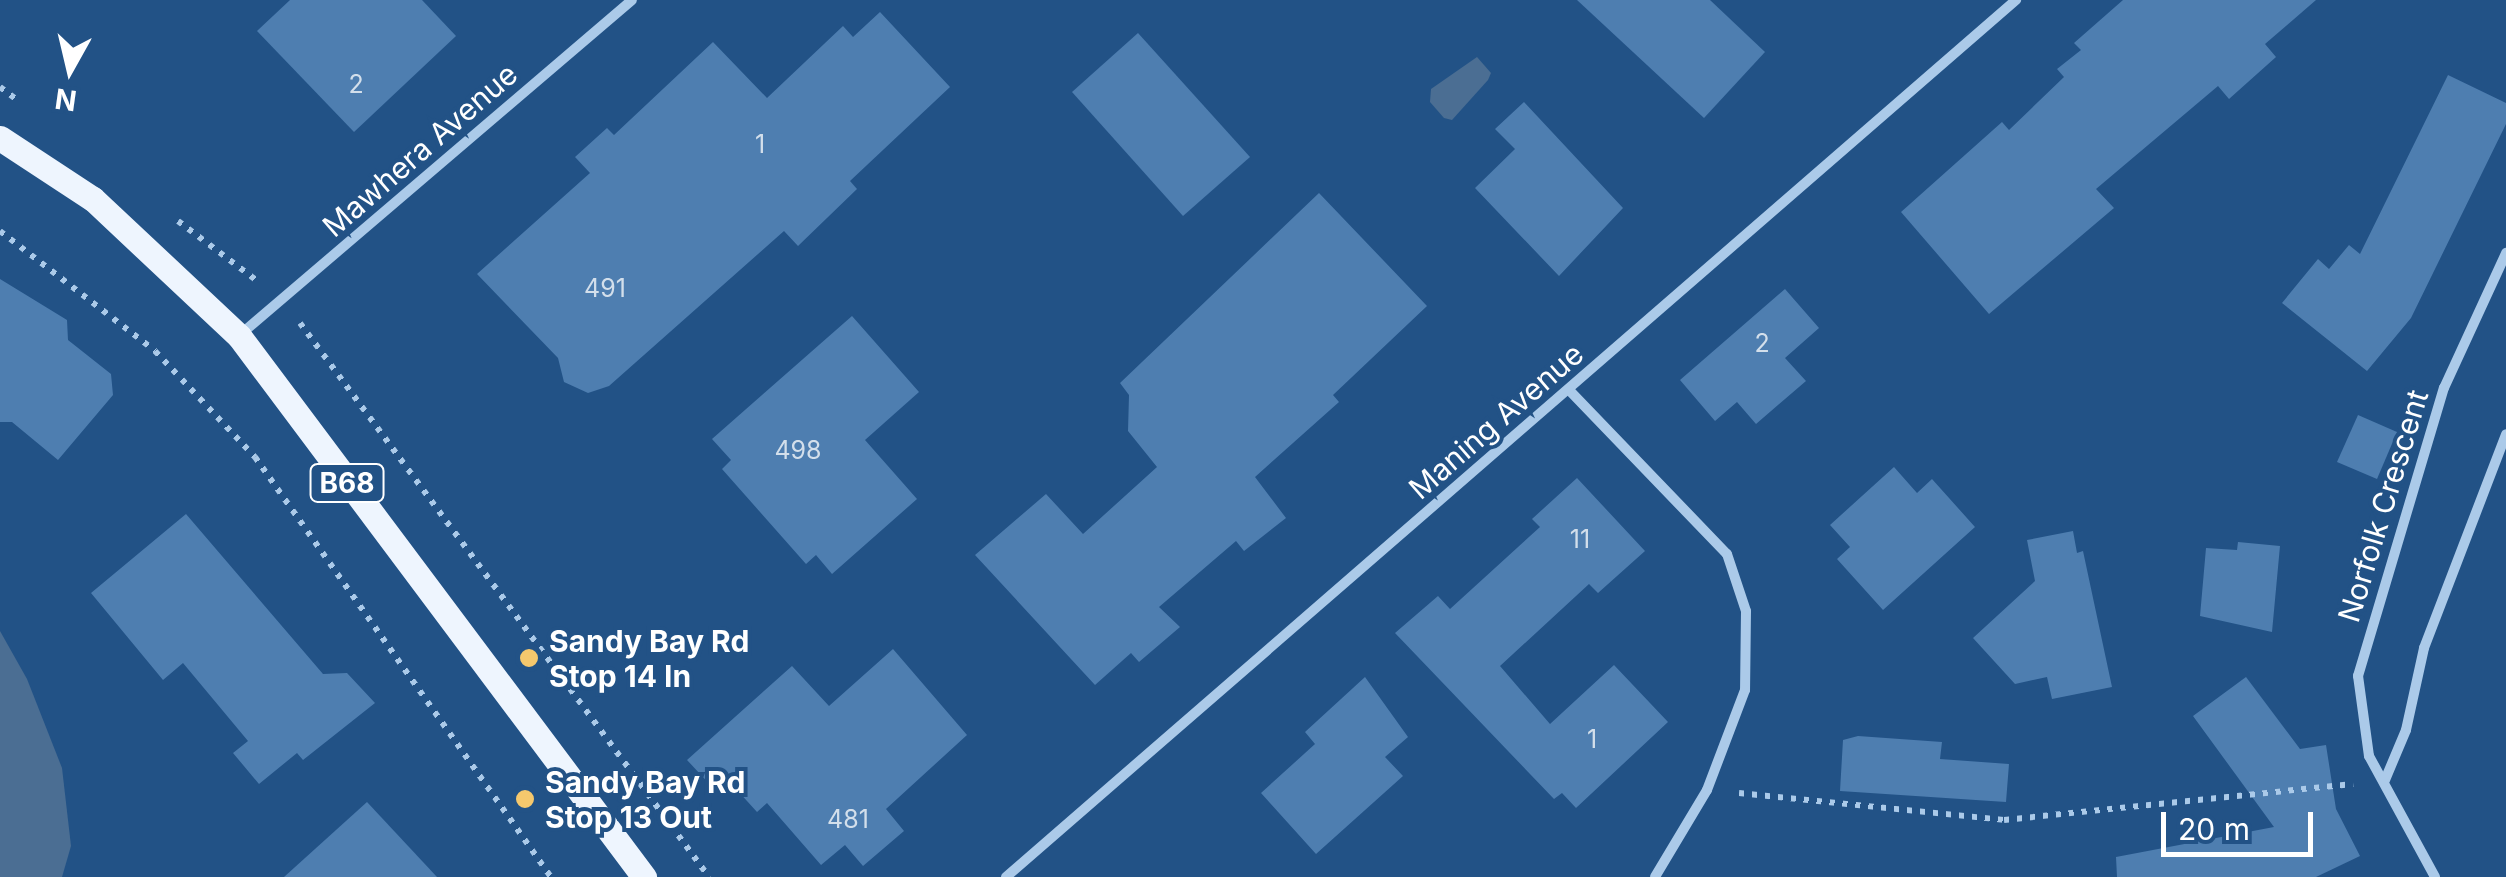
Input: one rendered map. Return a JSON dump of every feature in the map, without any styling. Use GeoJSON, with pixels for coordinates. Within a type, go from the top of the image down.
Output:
{"type":"FeatureCollection","features":[{"type":"Feature","properties":{"kind":"main road","name":"B68"},"geometry":{"type":"LineString","coordinates":[[0,138],[93,199],[239,336],[644,877]]}},
{"type":"Feature","properties":{"kind":"street","name":"Mawhera Avenue"},"geometry":{"type":"LineString","coordinates":[[239,336],[632,0]]}},
{"type":"Feature","properties":{"kind":"street","name":"Maning Avenue"},"geometry":{"type":"LineString","coordinates":[[1006,877],[2016,0]]}},
{"type":"Feature","properties":{"kind":"street","name":"Norfolk Crescent"},"geometry":{"type":"LineString","coordinates":[[2436,877],[2363,739],[2358,676],[2438,404],[2506,253]]}},
{"type":"Feature","properties":{"kind":"street"},"geometry":{"type":"LineString","coordinates":[[1570,391],[1727,554],[1746,611],[1745,690],[1708,790],[1655,877]]}},
{"type":"Feature","properties":{"kind":"street"},"geometry":{"type":"LineString","coordinates":[[2385,780],[2406,730],[2424,648],[2506,434]]}},
{"type":"Feature","properties":{"kind":"path"},"geometry":{"type":"LineString","coordinates":[[0,231],[155,350],[255,458],[551,877]]}},
{"type":"Feature","properties":{"kind":"path"},"geometry":{"type":"LineString","coordinates":[[1708,790],[2004,820],[2385,780]]}},
{"type":"Feature","properties":{"kind":"water"},"geometry":{"type":"Polygon","coordinates":[[[1477,57],[1491,73],[1488,80],[1452,120],[1444,118],[1430,102],[1431,89],[1477,57]]]}},
{"type":"Feature","properties":{"kind":"water"},"geometry":{"type":"Polygon","coordinates":[[[0,631],[27,679],[62,768],[71,846],[62,877],[0,877],[0,631]]]}},
{"type":"Feature","properties":{"kind":"building"},"geometry":{"type":"Polygon","coordinates":[[[290,0],[422,0],[456,36],[354,132],[257,31],[290,0]]]}},
{"type":"Feature","properties":{"kind":"building"},"geometry":{"type":"Polygon","coordinates":[[[1577,0],[1710,0],[1765,52],[1704,118],[1577,0]]]}},
{"type":"Feature","properties":{"kind":"building"},"geometry":{"type":"Polygon","coordinates":[[[2123,0],[2316,0],[2265,44],[2276,57],[2229,99],[2218,86],[2096,189],[2114,208],[1989,314],[1901,212],[2002,122],[2009,130],[2064,77],[2057,69],[2081,50],[2074,43],[2123,0]]]}},
{"type":"Feature","properties":{"kind":"building"},"geometry":{"type":"Polygon","coordinates":[[[880,12],[950,87],[850,181],[857,189],[798,246],[784,231],[609,386],[588,393],[564,382],[558,358],[477,274],[590,173],[575,157],[607,128],[614,135],[713,42],[767,98],[843,26],[853,37],[880,12]]]}},
{"type":"Feature","properties":{"kind":"building"},"geometry":{"type":"Polygon","coordinates":[[[1138,33],[1250,157],[1183,216],[1072,92],[1138,33]]]}},
{"type":"Feature","properties":{"kind":"building"},"geometry":{"type":"Polygon","coordinates":[[[2448,75],[2506,103],[2506,124],[2411,318],[2367,371],[2282,303],[2318,259],[2329,269],[2349,245],[2360,254],[2448,75]]]}},
{"type":"Feature","properties":{"kind":"building"},"geometry":{"type":"Polygon","coordinates":[[[1524,102],[1623,208],[1559,276],[1475,188],[1515,149],[1495,129],[1524,102]]]}},
{"type":"Feature","properties":{"kind":"building"},"geometry":{"type":"Polygon","coordinates":[[[1319,193],[1427,306],[1333,395],[1339,402],[1255,477],[1286,518],[1244,551],[1236,541],[1159,607],[1180,627],[1139,662],[1131,653],[1095,685],[975,555],[1046,494],[1083,534],[1157,467],[1128,431],[1129,395],[1120,383],[1319,193]]]}},
{"type":"Feature","properties":{"kind":"building"},"geometry":{"type":"Polygon","coordinates":[[[0,279],[67,320],[68,340],[111,374],[113,395],[58,460],[12,422],[0,422],[0,279]]]}},
{"type":"Feature","properties":{"kind":"building"},"geometry":{"type":"Polygon","coordinates":[[[1785,289],[1819,328],[1785,358],[1806,381],[1756,424],[1737,402],[1715,421],[1680,380],[1785,289]]]}},
{"type":"Feature","properties":{"kind":"building"},"geometry":{"type":"Polygon","coordinates":[[[852,316],[919,392],[865,440],[917,499],[832,574],[816,555],[806,564],[722,469],[731,460],[712,439],[852,316]]]}},
{"type":"Feature","properties":{"kind":"building"},"geometry":{"type":"Polygon","coordinates":[[[2358,415],[2397,432],[2377,479],[2337,462],[2358,415]]]}},
{"type":"Feature","properties":{"kind":"building"},"geometry":{"type":"Polygon","coordinates":[[[1894,467],[1917,493],[1932,479],[1975,527],[1883,610],[1837,559],[1850,547],[1830,525],[1894,467]]]}},
{"type":"Feature","properties":{"kind":"building"},"geometry":{"type":"Polygon","coordinates":[[[1577,478],[1645,551],[1598,593],[1589,584],[1500,666],[1550,724],[1614,665],[1668,722],[1576,808],[1562,793],[1554,799],[1395,633],[1438,596],[1450,609],[1540,527],[1532,519],[1577,478]]]}},
{"type":"Feature","properties":{"kind":"building"},"geometry":{"type":"Polygon","coordinates":[[[186,514],[323,674],[347,673],[375,703],[303,760],[297,753],[259,784],[233,753],[248,741],[183,663],[163,680],[91,593],[186,514]]]}},
{"type":"Feature","properties":{"kind":"building"},"geometry":{"type":"Polygon","coordinates":[[[2073,531],[2077,553],[2083,551],[2112,687],[2052,699],[2047,677],[2015,684],[1973,638],[2035,581],[2027,540],[2073,531]]]}},
{"type":"Feature","properties":{"kind":"building"},"geometry":{"type":"Polygon","coordinates":[[[2238,542],[2280,546],[2272,632],[2200,616],[2206,548],[2237,550],[2238,542]]]}},
{"type":"Feature","properties":{"kind":"building"},"geometry":{"type":"Polygon","coordinates":[[[893,649],[967,735],[886,809],[904,831],[863,866],[845,845],[821,865],[767,803],[757,812],[727,779],[715,790],[687,760],[792,666],[829,706],[893,649]]]}},
{"type":"Feature","properties":{"kind":"building"},"geometry":{"type":"Polygon","coordinates":[[[1365,677],[1408,737],[1385,757],[1403,776],[1316,854],[1261,793],[1315,744],[1305,732],[1365,677]]]}},
{"type":"Feature","properties":{"kind":"building"},"geometry":{"type":"Polygon","coordinates":[[[2246,677],[2300,749],[2326,745],[2336,809],[2360,856],[2316,877],[2117,877],[2116,857],[2274,827],[2193,716],[2246,677]]]}},
{"type":"Feature","properties":{"kind":"building"},"geometry":{"type":"Polygon","coordinates":[[[1858,736],[1942,742],[1940,759],[2009,764],[2006,802],[1840,791],[1843,740],[1858,736]]]}},
{"type":"Feature","properties":{"kind":"building"},"geometry":{"type":"Polygon","coordinates":[[[367,802],[437,877],[284,877],[367,802]]]}},
{"type":"Feature","properties":{"kind":"place","name":"Sandy Bay Rd Stop 14 In"},"geometry":{"type":"Point","coordinates":[529,658]}},
{"type":"Feature","properties":{"kind":"place","name":"Sandy Bay Rd Stop 13 Out"},"geometry":{"type":"Point","coordinates":[525,799]}}]}
